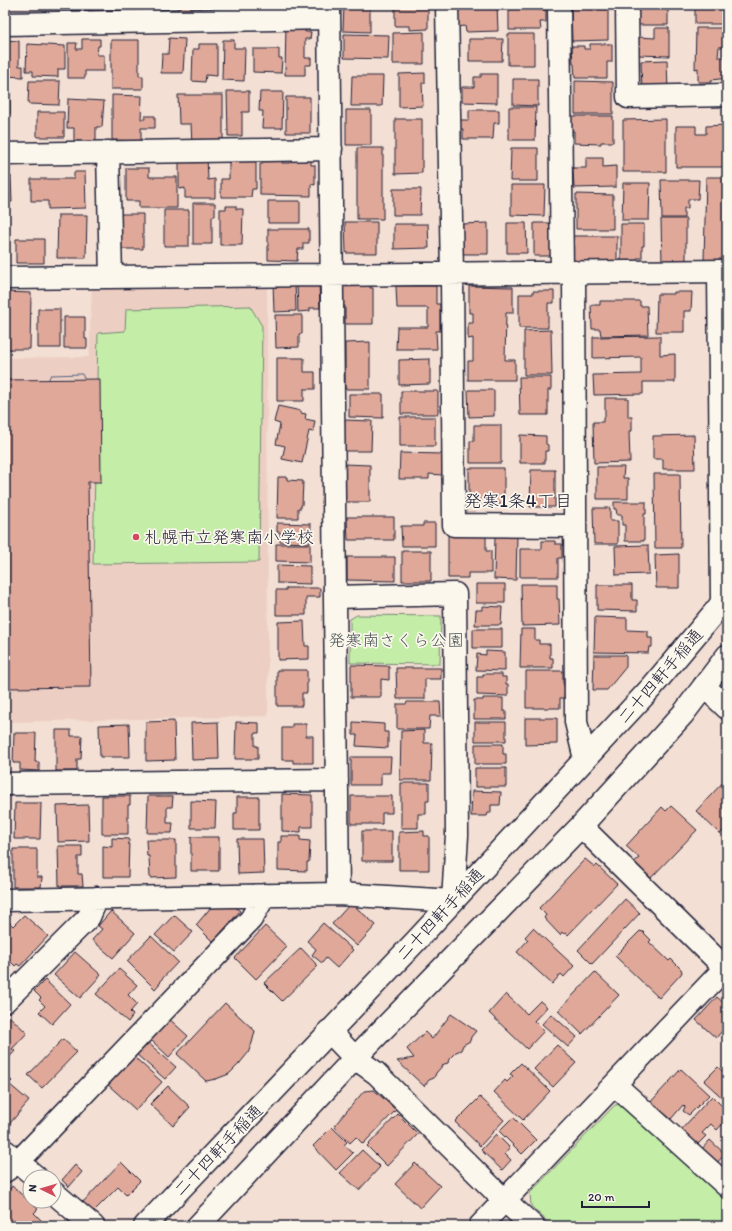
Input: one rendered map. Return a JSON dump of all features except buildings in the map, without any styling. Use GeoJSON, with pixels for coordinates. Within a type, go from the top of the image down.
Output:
{"type":"FeatureCollection","features":[{"type":"Feature","properties":{"kind":"street"},"geometry":{"type":"LineString","coordinates":[[447,5],[452,274],[454,525],[575,526]]}},
{"type":"Feature","properties":{"kind":"street"},"geometry":{"type":"LineString","coordinates":[[559,5],[575,526],[576,722],[585,759]]}},
{"type":"Feature","properties":{"kind":"street"},"geometry":{"type":"LineString","coordinates":[[627,5],[628,96],[727,95]]}},
{"type":"Feature","properties":{"kind":"street"},"geometry":{"type":"LineString","coordinates":[[5,24],[329,12],[338,894]]}},
{"type":"Feature","properties":{"kind":"street"},"geometry":{"type":"LineString","coordinates":[[5,154],[331,148]]}},
{"type":"Feature","properties":{"kind":"street"},"geometry":{"type":"LineString","coordinates":[[108,152],[111,277]]}},
{"type":"Feature","properties":{"kind":"street"},"geometry":{"type":"LineString","coordinates":[[5,278],[723,271],[724,599]]}},
{"type":"Feature","properties":{"kind":"street"},"geometry":{"type":"LineString","coordinates":[[5,900],[338,894],[453,901],[457,835],[455,594],[335,597]]}},
{"type":"Feature","properties":{"kind":"street","name":"二十四軒手稲通"},"geometry":{"type":"LineString","coordinates":[[145,1226],[453,901],[651,688],[724,599]]}},
{"type":"Feature","properties":{"kind":"street"},"geometry":{"type":"LineString","coordinates":[[198,1226],[355,1058],[581,826],[683,714],[727,656]]}},
{"type":"Feature","properties":{"kind":"street"},"geometry":{"type":"LineString","coordinates":[[704,686],[727,708]]}},
{"type":"Feature","properties":{"kind":"street"},"geometry":{"type":"LineString","coordinates":[[5,784],[337,780]]}},
{"type":"Feature","properties":{"kind":"street"},"geometry":{"type":"LineString","coordinates":[[480,1226],[726,968],[581,826]]}},
{"type":"Feature","properties":{"kind":"street"},"geometry":{"type":"LineString","coordinates":[[22,1169],[9,1161],[251,919],[265,895]]}},
{"type":"Feature","properties":{"kind":"street"},"geometry":{"type":"LineString","coordinates":[[5,1002],[89,917],[97,898]]}},
{"type":"Feature","properties":{"kind":"street"},"geometry":{"type":"LineString","coordinates":[[329,1031],[355,1058],[376,1073],[504,1200],[533,1226]]}},
{"type":"Feature","properties":{"kind":"street"},"geometry":{"type":"LineString","coordinates":[[616,1084],[727,1186]]}},
{"type":"Feature","properties":{"kind":"street"},"geometry":{"type":"LineString","coordinates":[[62,1200],[93,1226]]}},
{"type":"Feature","properties":{"kind":"shaded area","name":"札幌市立発寒南小学校"},"geometry":{"type":"Polygon","coordinates":[[[267,287],[268,716],[5,722],[5,358],[89,357],[92,289],[267,287]]]}},
{"type":"Feature","properties":{"kind":"green space"},"geometry":{"type":"Polygon","coordinates":[[[250,306],[262,326],[259,562],[93,564],[98,333],[125,331],[126,309],[250,306]]]}},
{"type":"Feature","properties":{"kind":"green space","name":"発寒南さくら公園"},"geometry":{"type":"Polygon","coordinates":[[[357,615],[441,616],[440,664],[350,663],[350,619],[357,615]]]}},
{"type":"Feature","properties":{"kind":"green space"},"geometry":{"type":"Polygon","coordinates":[[[623,1104],[727,1202],[727,1226],[552,1226],[531,1206],[530,1193],[615,1105],[623,1104]]]}},
{"type":"Feature","properties":{"kind":"place","name":"札幌市立発寒南小学校"},"geometry":{"type":"Point","coordinates":[136,537]}},
{"type":"Feature","properties":{"kind":"district","name":"発寒1条4丁目"},"geometry":{"type":"Point","coordinates":[518,501]}}]}
